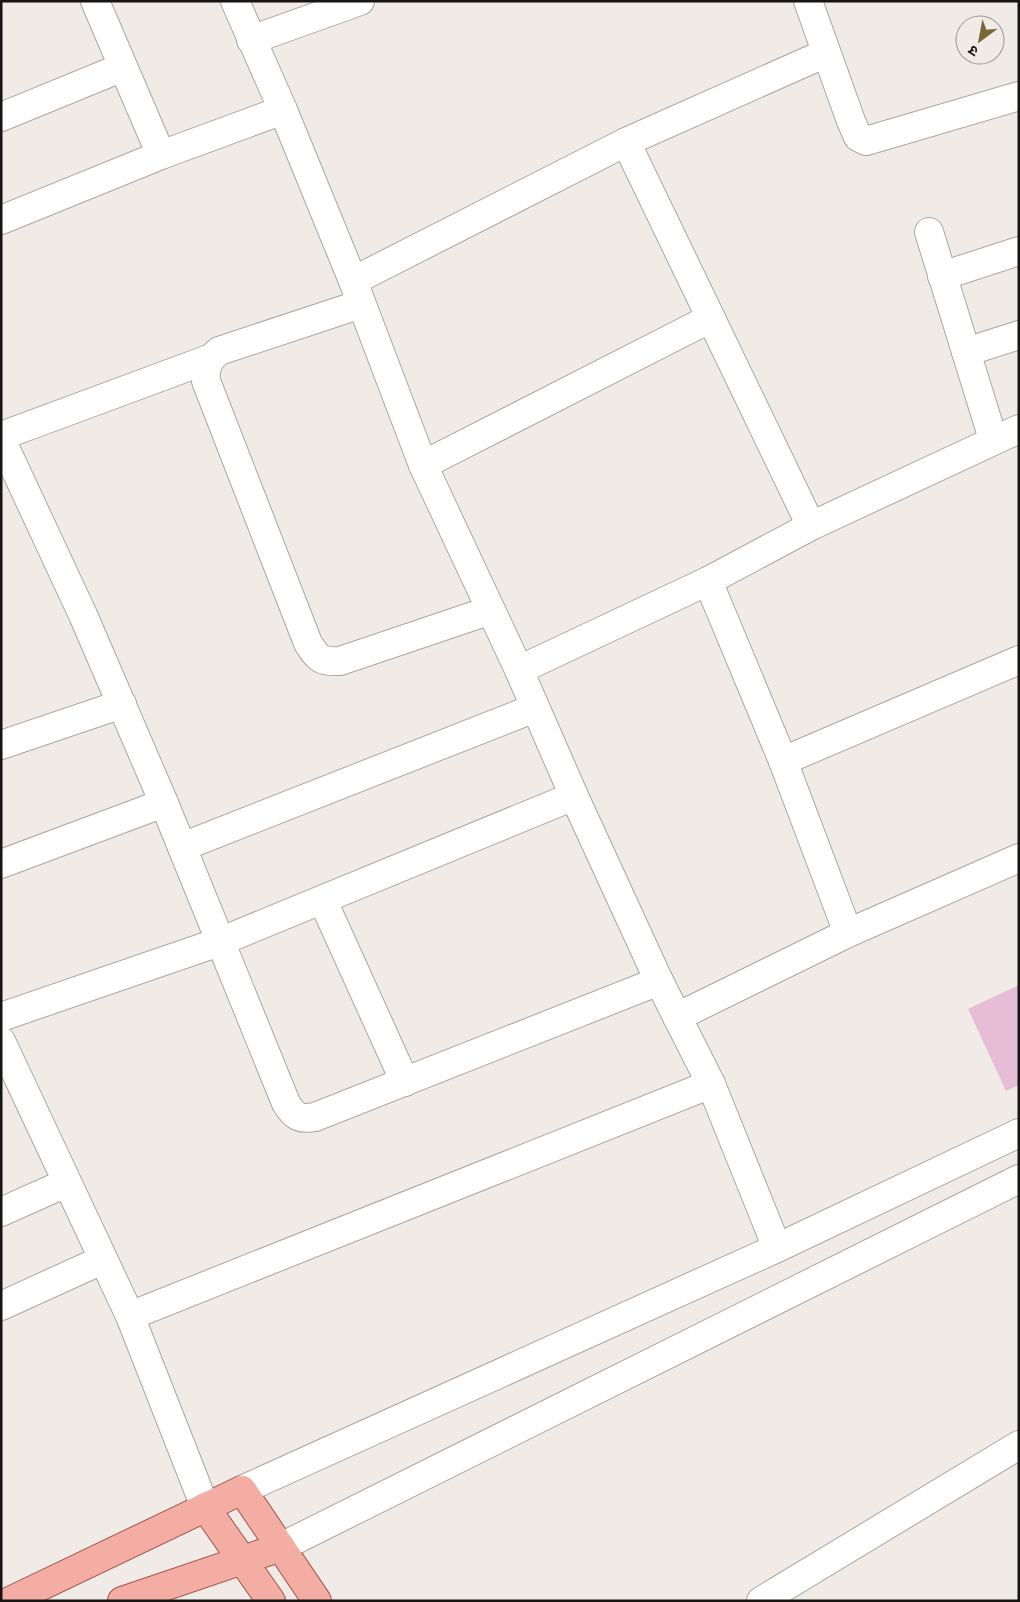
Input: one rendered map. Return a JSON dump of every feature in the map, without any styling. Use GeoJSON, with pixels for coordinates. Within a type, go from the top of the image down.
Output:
{"type":"FeatureCollection","features":[{"type":"Feature","properties":{"kind":"main road"},"geometry":{"type":"LineString","coordinates":[[10,1601],[242,1490],[317,1601]]}},
{"type":"Feature","properties":{"kind":"main road"},"geometry":{"type":"LineString","coordinates":[[205,1507],[271,1601]]}},
{"type":"Feature","properties":{"kind":"main road"},"geometry":{"type":"LineString","coordinates":[[122,1601],[281,1547]]}},
{"type":"Feature","properties":{"kind":"street"},"geometry":{"type":"LineString","coordinates":[[96,1],[161,155]]}},
{"type":"Feature","properties":{"kind":"street"},"geometry":{"type":"LineString","coordinates":[[235,1],[283,110],[357,293],[423,465],[519,670],[574,796],[659,981],[711,1084],[777,1248]]}},
{"type":"Feature","properties":{"kind":"street"},"geometry":{"type":"LineString","coordinates":[[251,40],[360,1]]}},
{"type":"Feature","properties":{"kind":"street"},"geometry":{"type":"LineString","coordinates":[[808,1],[858,137],[866,141],[1019,96]]}},
{"type":"Feature","properties":{"kind":"street"},"geometry":{"type":"LineString","coordinates":[[659,981],[315,1117],[302,1119],[294,1115],[286,1103],[122,704],[4,451],[209,359],[219,351],[357,293],[626,142],[826,53]]}},
{"type":"Feature","properties":{"kind":"street"},"geometry":{"type":"LineString","coordinates":[[1,117],[123,67]]}},
{"type":"Feature","properties":{"kind":"street"},"geometry":{"type":"LineString","coordinates":[[1,220],[161,155],[283,110]]}},
{"type":"Feature","properties":{"kind":"street"},"geometry":{"type":"LineString","coordinates":[[626,142],[811,526]]}},
{"type":"Feature","properties":{"kind":"street"},"geometry":{"type":"LineString","coordinates":[[929,232],[993,439]]}},
{"type":"Feature","properties":{"kind":"street"},"geometry":{"type":"LineString","coordinates":[[942,276],[1019,251]]}},
{"type":"Feature","properties":{"kind":"street"},"geometry":{"type":"LineString","coordinates":[[423,465],[711,318]]}},
{"type":"Feature","properties":{"kind":"street"},"geometry":{"type":"LineString","coordinates":[[966,352],[1019,335]]}},
{"type":"Feature","properties":{"kind":"street"},"geometry":{"type":"LineString","coordinates":[[209,359],[206,381],[308,643],[318,658],[328,662],[340,661],[491,610]]}},
{"type":"Feature","properties":{"kind":"street"},"geometry":{"type":"LineString","coordinates":[[519,670],[708,581],[811,526],[1019,428]]}},
{"type":"Feature","properties":{"kind":"street"},"geometry":{"type":"LineString","coordinates":[[708,581],[783,761],[848,933]]}},
{"type":"Feature","properties":{"kind":"street"},"geometry":{"type":"LineString","coordinates":[[783,761],[1019,660]]}},
{"type":"Feature","properties":{"kind":"street"},"geometry":{"type":"LineString","coordinates":[[1,745],[122,704]]}},
{"type":"Feature","properties":{"kind":"street"},"geometry":{"type":"LineString","coordinates":[[182,847],[535,708]]}},
{"type":"Feature","properties":{"kind":"street"},"geometry":{"type":"LineString","coordinates":[[1,1017],[219,942],[323,901],[574,796]]}},
{"type":"Feature","properties":{"kind":"street"},"geometry":{"type":"LineString","coordinates":[[1,864],[164,803]]}},
{"type":"Feature","properties":{"kind":"street"},"geometry":{"type":"LineString","coordinates":[[677,1017],[848,933],[1019,858]]}},
{"type":"Feature","properties":{"kind":"street"},"geometry":{"type":"LineString","coordinates":[[323,901],[405,1082]]}},
{"type":"Feature","properties":{"kind":"street"},"geometry":{"type":"LineString","coordinates":[[1,1041],[102,1260],[130,1316],[205,1507]]}},
{"type":"Feature","properties":{"kind":"street"},"geometry":{"type":"LineString","coordinates":[[130,1316],[711,1084]]}},
{"type":"Feature","properties":{"kind":"street"},"geometry":{"type":"LineString","coordinates":[[242,1490],[777,1248],[1019,1133]]}},
{"type":"Feature","properties":{"kind":"street"},"geometry":{"type":"LineString","coordinates":[[281,1547],[1019,1179]]}},
{"type":"Feature","properties":{"kind":"street"},"geometry":{"type":"LineString","coordinates":[[1,1212],[66,1183]]}},
{"type":"Feature","properties":{"kind":"street"},"geometry":{"type":"LineString","coordinates":[[1,1306],[102,1260]]}},
{"type":"Feature","properties":{"kind":"street"},"geometry":{"type":"LineString","coordinates":[[761,1601],[1019,1445]]}},
{"type":"Feature","properties":{"kind":"building"},"geometry":{"type":"Polygon","coordinates":[[[1019,985],[1019,1085],[1006,1091],[968,1009],[1019,985]]]}}]}
